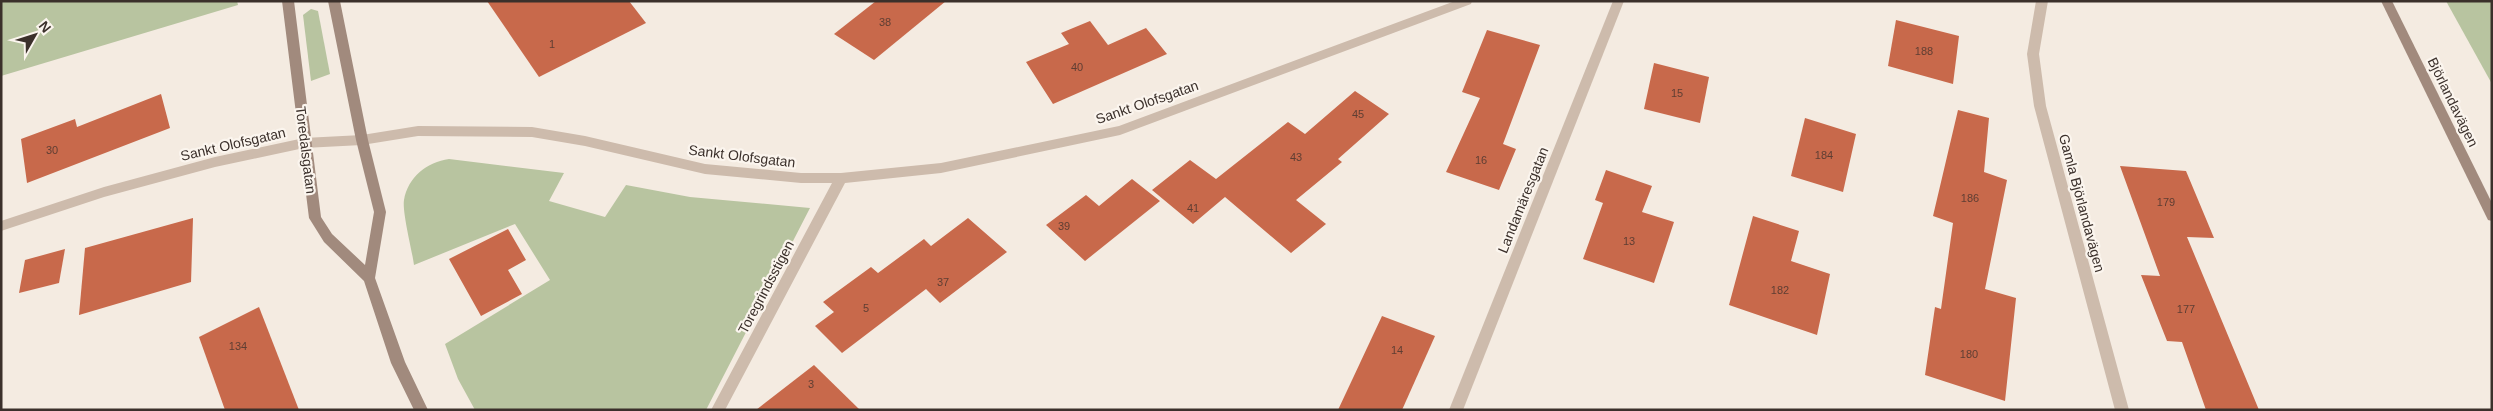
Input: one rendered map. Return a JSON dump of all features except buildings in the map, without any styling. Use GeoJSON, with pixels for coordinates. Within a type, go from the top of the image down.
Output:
{"type":"FeatureCollection","features":[{"type":"Feature","properties":{"kind":"street","name":"Toredalsgatan"},"geometry":{"type":"LineString","coordinates":[[288,1],[304,142],[315,218],[328,238],[369,278],[398,363],[421,410]]}},
{"type":"Feature","properties":{"kind":"street","name":"Toredalsgatan"},"geometry":{"type":"LineString","coordinates":[[334,1],[362,140],[380,212],[369,278]]}},
{"type":"Feature","properties":{"kind":"street","name":"Sankt Olofsgatan"},"geometry":{"type":"LineString","coordinates":[[1,226],[104,192],[215,162],[304,142],[362,140],[418,132],[532,132],[585,141],[705,169],[801,178],[841,178],[941,168],[1120,130],[1467,1]]}},
{"type":"Feature","properties":{"kind":"street","name":"Landamäresgatan"},"geometry":{"type":"LineString","coordinates":[[1456,410],[1619,1]]}},
{"type":"Feature","properties":{"kind":"street","name":"Gamla Björlandavägen"},"geometry":{"type":"LineString","coordinates":[[2042,1],[2033,54],[2040,106],[2122,410]]}},
{"type":"Feature","properties":{"kind":"street","name":"Björlandavägen"},"geometry":{"type":"LineString","coordinates":[[2386,1],[2492,216]]}},
{"type":"Feature","properties":{"kind":"street","name":"Toregrindsstigen"},"geometry":{"type":"LineString","coordinates":[[718,410],[818,225],[841,178]]}},
{"type":"Feature","properties":{"kind":"green space"},"geometry":{"type":"Polygon","coordinates":[[[1,1],[237,1],[238,5],[1,76],[1,1]]]}},
{"type":"Feature","properties":{"kind":"green space"},"geometry":{"type":"Polygon","coordinates":[[[2446,1],[2492,1],[2492,84],[2446,1]]]}},
{"type":"Feature","properties":{"kind":"green space"},"geometry":{"type":"Polygon","coordinates":[[[311,9],[318,11],[330,74],[311,81],[303,15],[311,9]]]}},
{"type":"Feature","properties":{"kind":"green space"},"geometry":{"type":"Polygon","coordinates":[[[449,159],[564,173],[549,201],[605,217],[626,185],[690,197],[810,208],[706,410],[475,410],[458,379],[445,344],[550,280],[515,224],[414,265],[404,213],[406,192],[414,178],[426,167],[449,159]]]}}]}
